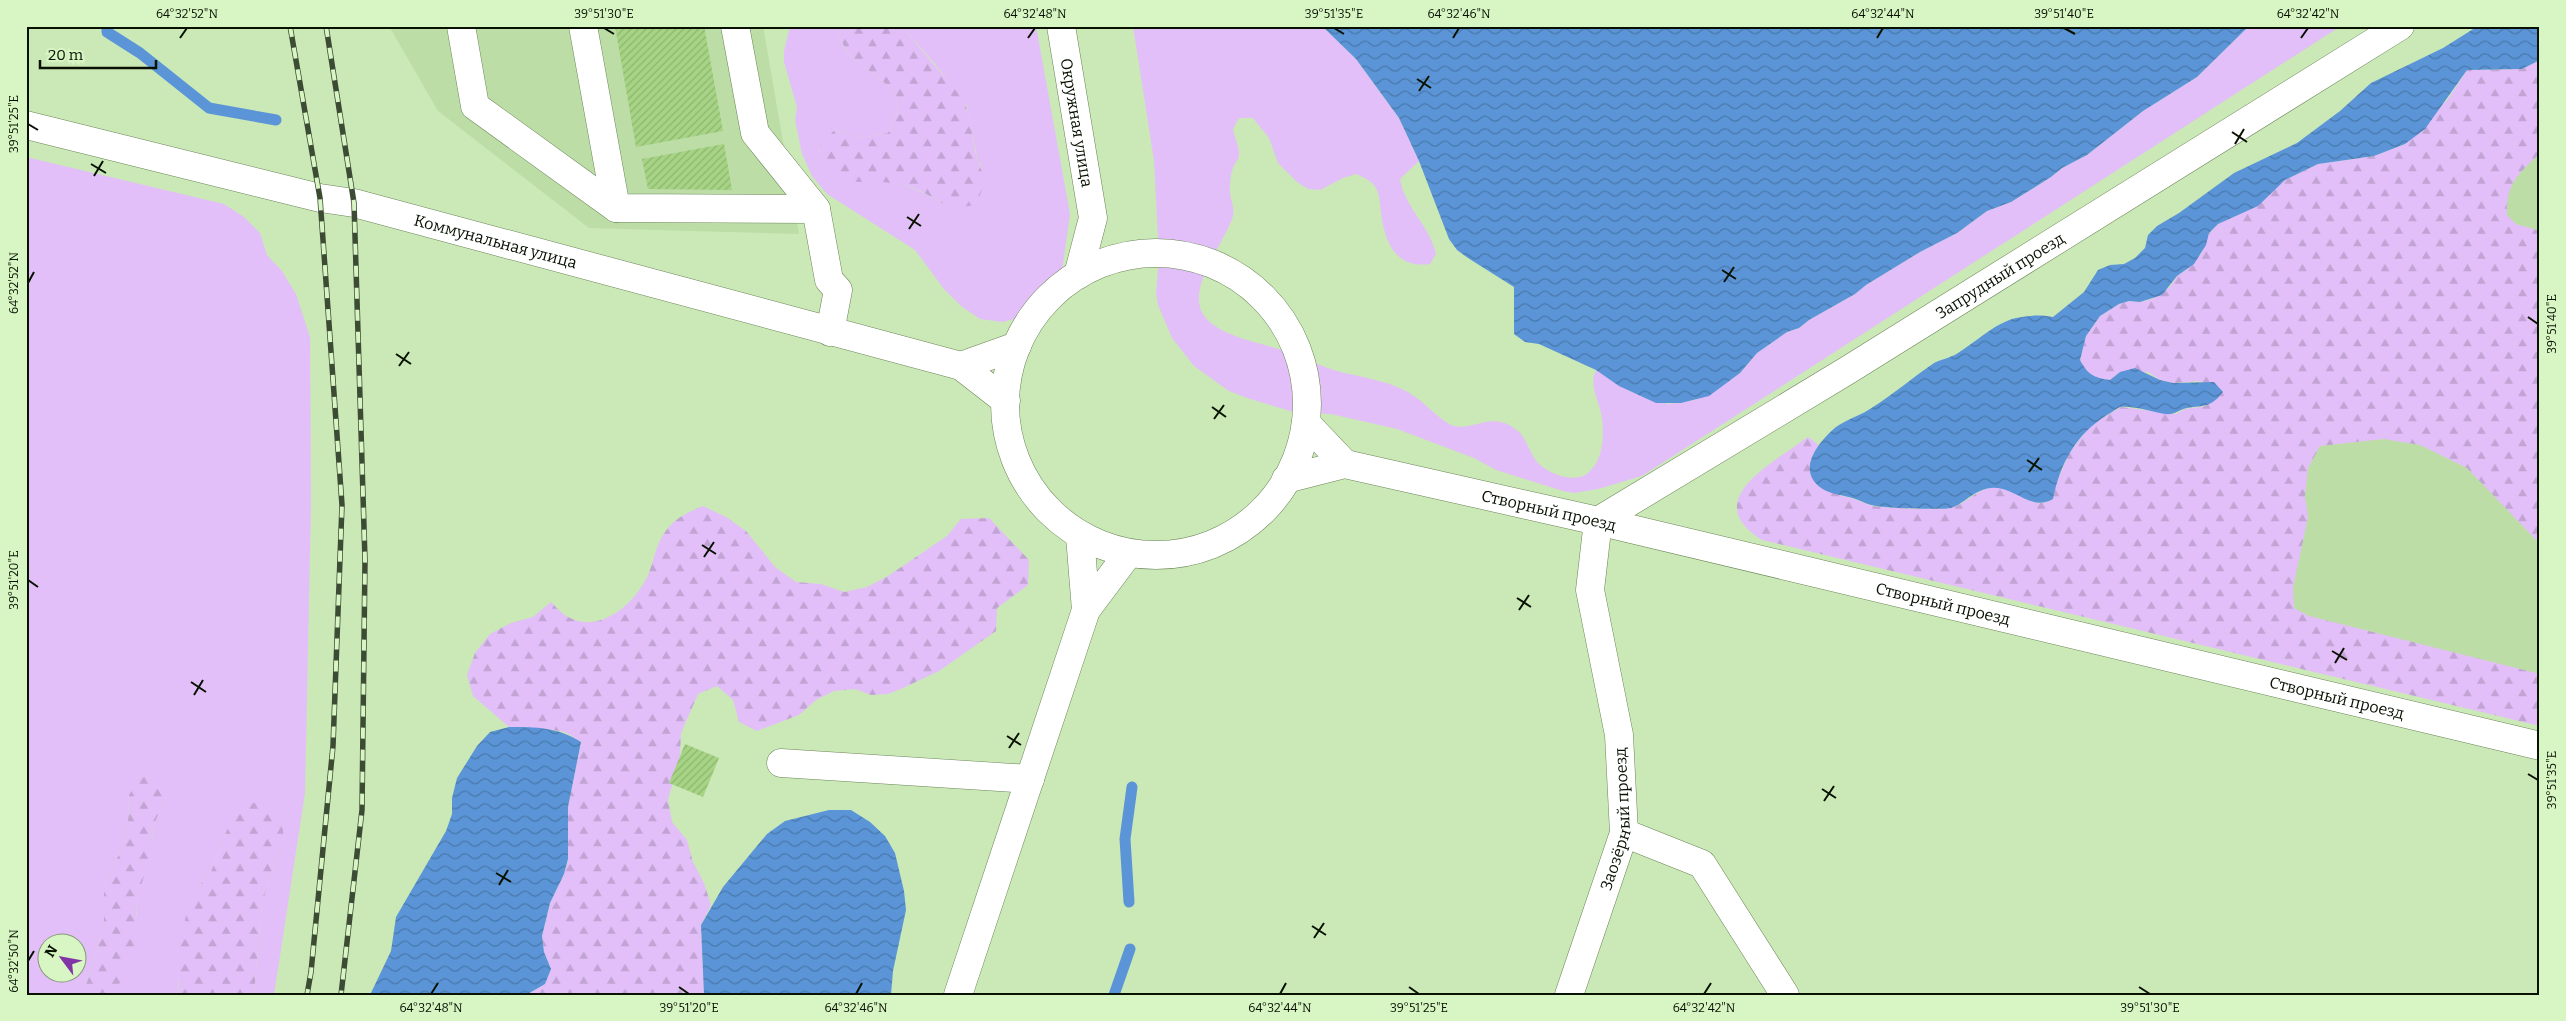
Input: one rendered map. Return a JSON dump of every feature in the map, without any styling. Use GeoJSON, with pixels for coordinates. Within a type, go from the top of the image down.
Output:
{"type":"FeatureCollection","features":[{"type":"Feature","properties":{"kind":"street"},"geometry":{"type":"LineString","coordinates":[[461,26],[475,106],[616,208],[816,209]]}},
{"type":"Feature","properties":{"kind":"street"},"geometry":{"type":"LineString","coordinates":[[583,26],[616,208]]}},
{"type":"Feature","properties":{"kind":"street"},"geometry":{"type":"LineString","coordinates":[[736,26],[755,133],[816,209],[829,280],[838,290],[830,332]]}},
{"type":"Feature","properties":{"kind":"street","name":"Окружная улица"},"geometry":{"type":"LineString","coordinates":[[1061,26],[1093,218]]}},
{"type":"Feature","properties":{"kind":"street","name":"Запрудный проезд"},"geometry":{"type":"LineString","coordinates":[[1598,521],[1848,370],[2400,26]]}},
{"type":"Feature","properties":{"kind":"street","name":"Коммунальная улица"},"geometry":{"type":"LineString","coordinates":[[26,125],[320,198],[354,203],[961,366]]}},
{"type":"Feature","properties":{"kind":"street"},"geometry":{"type":"LineString","coordinates":[[1093,218],[1129,256]]}},
{"type":"Feature","properties":{"kind":"street"},"geometry":{"type":"LineString","coordinates":[[1078,275],[1093,218]]}},
{"type":"Feature","properties":{"kind":"street"},"geometry":{"type":"LineString","coordinates":[[1161,252],[1209,261],[1252,285],[1284,322],[1304,367],[1308,415],[1296,463],[1269,506],[1228,538],[1180,554],[1128,554],[1080,536],[1041,503],[1015,460],[1004,409],[1011,358],[1033,314],[1068,280],[1113,259],[1129,256],[1161,252]]}},
{"type":"Feature","properties":{"kind":"street"},"geometry":{"type":"LineString","coordinates":[[961,366],[1017,346]]}},
{"type":"Feature","properties":{"kind":"street"},"geometry":{"type":"LineString","coordinates":[[961,366],[1006,401]]}},
{"type":"Feature","properties":{"kind":"street"},"geometry":{"type":"LineString","coordinates":[[1286,479],[1345,464],[1306,423]]}},
{"type":"Feature","properties":{"kind":"street","name":"Створный проезд"},"geometry":{"type":"LineString","coordinates":[[1345,464],[1598,521],[2540,746]]}},
{"type":"Feature","properties":{"kind":"street","name":"Заозёрный проезд"},"geometry":{"type":"LineString","coordinates":[[1569,995],[1624,833],[1619,735],[1590,590],[1598,521]]}},
{"type":"Feature","properties":{"kind":"street"},"geometry":{"type":"LineString","coordinates":[[1080,536],[1086,610]]}},
{"type":"Feature","properties":{"kind":"street"},"geometry":{"type":"LineString","coordinates":[[958,995],[1086,610],[1128,554]]}},
{"type":"Feature","properties":{"kind":"street"},"geometry":{"type":"LineString","coordinates":[[781,763],[1030,779]]}},
{"type":"Feature","properties":{"kind":"street"},"geometry":{"type":"LineString","coordinates":[[1624,833],[1702,864],[1786,995]]}},
{"type":"Feature","properties":{"kind":"shaded area"},"geometry":{"type":"Polygon","coordinates":[[[389,26],[763,26],[799,234],[589,228],[438,111],[389,26]]]}},
{"type":"Feature","properties":{"kind":"shaded area"},"geometry":{"type":"Polygon","coordinates":[[[2540,84],[2540,699],[2235,620],[2358,192],[2540,84]]]}},
{"type":"Feature","properties":{"kind":"green space"},"geometry":{"type":"Polygon","coordinates":[[[790,26],[835,26],[848,53],[884,82],[896,98],[895,119],[888,133],[860,138],[835,129],[819,148],[833,171],[842,177],[852,180],[886,182],[913,188],[951,209],[982,169],[977,157],[967,106],[935,64],[901,26],[1036,26],[1070,214],[1062,271],[1050,292],[1024,316],[1003,322],[980,319],[961,306],[944,289],[915,250],[827,194],[812,176],[802,154],[795,120],[797,107],[784,62],[784,51],[790,26]]]}},
{"type":"Feature","properties":{"kind":"green space"},"geometry":{"type":"Polygon","coordinates":[[[835,26],[901,26],[960,95],[970,117],[975,150],[983,177],[982,190],[974,205],[951,209],[926,194],[899,184],[842,179],[826,163],[819,148],[835,129],[860,138],[888,133],[895,119],[897,108],[896,98],[891,90],[848,53],[835,26]]]}},
{"type":"Feature","properties":{"kind":"green space"},"geometry":{"type":"Polygon","coordinates":[[[1133,26],[1322,26],[1356,59],[1399,118],[1419,161],[1400,179],[1407,199],[1433,244],[1436,254],[1430,264],[1409,262],[1394,252],[1389,244],[1383,224],[1378,193],[1366,178],[1356,174],[1343,178],[1320,190],[1308,189],[1297,182],[1278,163],[1269,138],[1253,118],[1239,118],[1233,129],[1239,152],[1230,180],[1233,216],[1209,264],[1200,291],[1199,303],[1203,314],[1210,322],[1230,334],[1288,352],[1337,371],[1398,387],[1454,426],[1462,427],[1493,421],[1510,425],[1522,436],[1539,464],[1556,474],[1576,478],[1588,473],[1593,467],[1602,445],[1602,420],[1593,381],[1596,370],[1631,392],[1668,404],[1695,400],[1740,373],[1757,353],[1787,332],[1799,328],[1920,252],[1957,233],[1987,211],[2011,202],[2062,168],[2087,155],[2143,111],[2197,77],[2249,26],[2341,26],[1642,476],[1598,489],[1574,493],[1496,470],[1474,458],[1397,429],[1331,414],[1297,413],[1250,399],[1229,391],[1194,366],[1172,338],[1158,305],[1156,294],[1159,256],[1154,161],[1133,26]]]}},
{"type":"Feature","properties":{"kind":"green space"},"geometry":{"type":"Polygon","coordinates":[[[2540,60],[2540,153],[2520,173],[2511,186],[2507,204],[2507,215],[2516,224],[2540,231],[2540,544],[2467,468],[2420,445],[2384,439],[2320,446],[2308,468],[2305,496],[2308,517],[2293,588],[2294,608],[2309,616],[2540,674],[2540,726],[1762,540],[1744,525],[1737,511],[1739,496],[1748,483],[1762,470],[1808,437],[1819,445],[1812,456],[1841,496],[1873,506],[1949,508],[1993,487],[2009,489],[2032,502],[2045,502],[2053,499],[2055,487],[2069,453],[2091,425],[2121,407],[2176,414],[2185,409],[2206,406],[2201,381],[2173,383],[2160,380],[2148,372],[2120,372],[2110,380],[2096,378],[2085,371],[2080,360],[2086,336],[2100,316],[2119,304],[2152,299],[2170,287],[2177,276],[2185,271],[2201,254],[2209,233],[2218,224],[2285,180],[2318,164],[2374,156],[2405,144],[2448,99],[2467,70],[2522,69],[2540,60]]]}},
{"type":"Feature","properties":{"kind":"green space"},"geometry":{"type":"Polygon","coordinates":[[[26,157],[224,204],[244,217],[260,233],[267,255],[282,271],[296,294],[310,337],[311,503],[305,793],[274,995],[254,995],[262,903],[284,838],[226,832],[211,872],[194,892],[178,983],[179,995],[114,995],[121,980],[137,915],[136,901],[153,839],[154,824],[166,797],[129,795],[128,826],[124,843],[104,888],[104,920],[88,979],[88,934],[38,934],[38,984],[86,984],[82,995],[26,995],[26,157]]]}},
{"type":"Feature","properties":{"kind":"green space"},"geometry":{"type":"Polygon","coordinates":[[[703,506],[726,517],[746,531],[775,567],[796,582],[821,584],[844,592],[867,587],[888,576],[947,536],[961,519],[989,518],[1029,560],[1028,585],[997,608],[996,631],[939,671],[888,694],[871,695],[855,689],[834,691],[816,700],[799,715],[757,731],[739,722],[733,700],[717,686],[698,694],[681,733],[680,755],[668,800],[672,822],[687,840],[693,862],[704,883],[711,905],[701,925],[704,995],[526,995],[545,984],[551,969],[544,952],[542,936],[550,903],[564,874],[568,859],[568,807],[581,742],[565,732],[509,727],[473,696],[467,675],[475,653],[490,634],[511,623],[533,617],[551,602],[566,616],[580,621],[593,622],[605,619],[616,613],[626,605],[642,585],[648,575],[659,542],[669,527],[682,516],[703,506]]]}},
{"type":"Feature","properties":{"kind":"green space"},"geometry":{"type":"Polygon","coordinates":[[[151,772],[166,780],[166,797],[154,824],[151,855],[136,901],[137,931],[133,950],[129,964],[114,995],[82,995],[86,984],[88,984],[104,920],[104,888],[124,843],[128,826],[129,795],[137,782],[151,772]]]}},
{"type":"Feature","properties":{"kind":"green space"},"geometry":{"type":"Polygon","coordinates":[[[262,800],[281,816],[284,838],[262,903],[254,995],[179,995],[178,957],[186,915],[194,892],[211,872],[226,832],[239,808],[262,800]]]}},
{"type":"Feature","properties":{"kind":"water"},"geometry":{"type":"Polygon","coordinates":[[[1322,26],[2249,26],[2197,77],[2143,111],[2087,155],[2062,168],[2011,202],[1987,211],[1957,233],[1920,252],[1799,328],[1787,332],[1757,353],[1740,373],[1709,396],[1681,403],[1656,403],[1619,386],[1596,370],[1539,344],[1525,342],[1514,334],[1514,287],[1457,250],[1449,239],[1419,161],[1399,118],[1356,59],[1322,26]]]}},
{"type":"Feature","properties":{"kind":"water"},"geometry":{"type":"Polygon","coordinates":[[[2478,26],[2540,26],[2540,60],[2522,69],[2467,70],[2425,129],[2405,144],[2374,156],[2318,164],[2285,180],[2258,206],[2218,224],[2209,233],[2206,245],[2194,264],[2177,276],[2162,295],[2140,302],[2129,301],[2119,304],[2100,316],[2086,336],[2080,360],[2085,369],[2095,376],[2110,380],[2120,372],[2135,368],[2160,380],[2173,383],[2214,382],[2223,392],[2214,401],[2207,405],[2187,408],[2168,414],[2130,407],[2118,408],[2086,431],[2078,441],[2065,462],[2053,499],[2044,502],[2035,502],[2000,488],[1991,488],[1980,491],[1958,505],[1946,509],[1881,507],[1827,491],[1816,484],[1810,471],[1812,457],[1820,443],[1836,427],[1869,410],[1934,363],[1955,355],[2008,320],[2025,316],[2053,317],[2084,292],[2098,270],[2110,265],[2124,264],[2135,258],[2145,248],[2148,235],[2157,226],[2179,213],[2234,173],[2297,143],[2340,111],[2371,83],[2443,48],[2478,26]]]}},
{"type":"Feature","properties":{"kind":"water"},"geometry":{"type":"Polygon","coordinates":[[[509,727],[546,729],[564,733],[581,742],[568,807],[568,859],[564,874],[550,903],[542,936],[544,952],[551,969],[545,984],[526,995],[370,995],[391,951],[396,917],[446,831],[452,814],[452,798],[457,778],[477,746],[490,732],[509,727]]]}},
{"type":"Feature","properties":{"kind":"water"},"geometry":{"type":"Polygon","coordinates":[[[829,810],[851,810],[870,822],[885,836],[895,853],[904,891],[906,910],[893,971],[891,995],[704,995],[701,925],[723,887],[767,834],[785,821],[829,810]]]}},
{"type":"Feature","properties":{"kind":"building"},"geometry":{"type":"Polygon","coordinates":[[[615,26],[704,26],[723,131],[636,147],[615,26]]]}},
{"type":"Feature","properties":{"kind":"building"},"geometry":{"type":"Polygon","coordinates":[[[724,144],[732,190],[648,189],[642,159],[724,144]]]}},
{"type":"Feature","properties":{"kind":"building"},"geometry":{"type":"Polygon","coordinates":[[[685,744],[719,758],[703,797],[669,783],[685,744]]]}},
{"type":"Feature","properties":{"kind":"waterway"},"geometry":{"type":"LineString","coordinates":[[107,26],[107,32],[140,53],[209,108],[276,120]]}},
{"type":"Feature","properties":{"kind":"waterway"},"geometry":{"type":"LineString","coordinates":[[1129,902],[1125,839],[1132,787]]}},
{"type":"Feature","properties":{"kind":"waterway"},"geometry":{"type":"LineString","coordinates":[[1114,995],[1130,949]]}},
{"type":"Feature","properties":{"kind":"railway"},"geometry":{"type":"LineString","coordinates":[[290,26],[320,198],[342,505],[333,746],[311,972],[307,995]]}},
{"type":"Feature","properties":{"kind":"railway"},"geometry":{"type":"LineString","coordinates":[[326,26],[354,203],[365,560],[362,810],[341,995]]}}]}
